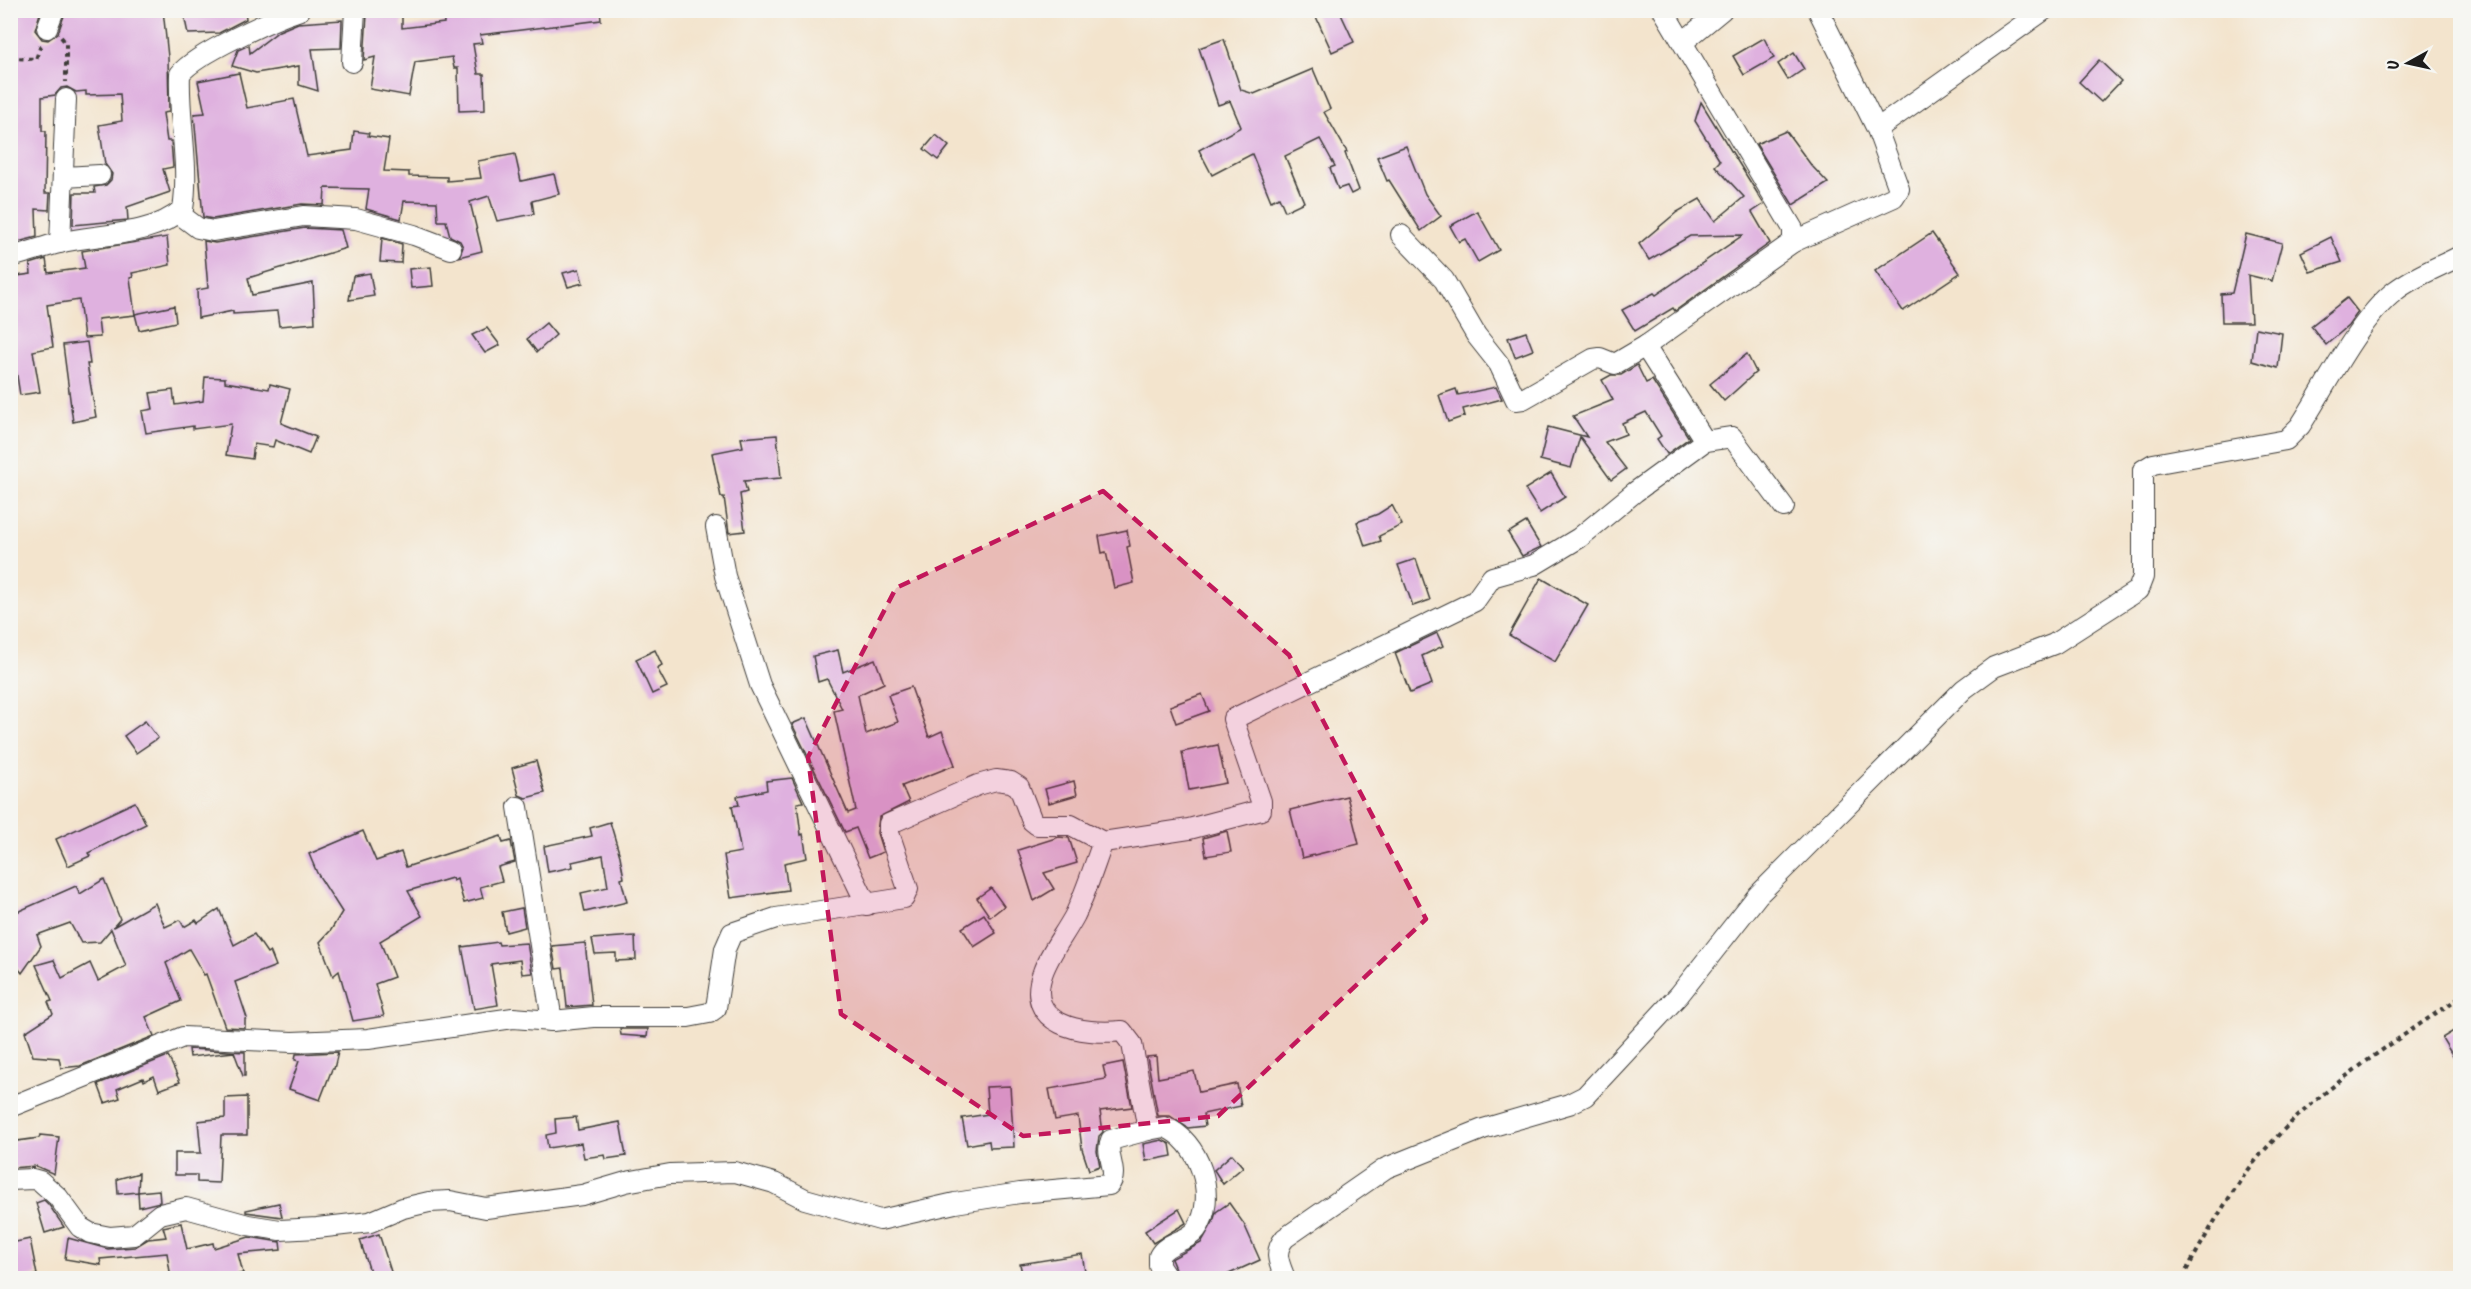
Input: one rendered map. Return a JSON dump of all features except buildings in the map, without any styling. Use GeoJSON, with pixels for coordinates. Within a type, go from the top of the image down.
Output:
{"type":"FeatureCollection","features":[{"type":"Feature","properties":{"kind":"street"},"geometry":{"type":"LineString","coordinates":[[10,257],[60,243],[111,242],[165,222],[183,209],[186,194],[179,113],[180,74],[202,56],[281,13],[300,10]]}},
{"type":"Feature","properties":{"kind":"street"},"geometry":{"type":"LineString","coordinates":[[352,62],[355,10]]}},
{"type":"Feature","properties":{"kind":"street"},"geometry":{"type":"LineString","coordinates":[[1663,10],[1793,229],[1792,242]]}},
{"type":"Feature","properties":{"kind":"street"},"geometry":{"type":"LineString","coordinates":[[1683,42],[1722,10]]}},
{"type":"Feature","properties":{"kind":"street"},"geometry":{"type":"LineString","coordinates":[[1401,235],[1449,286],[1476,335],[1499,364],[1516,400],[1523,399],[1593,359],[1600,358],[1615,364],[1647,345],[1792,242],[1898,194],[1898,183],[1877,129],[1818,10]]}},
{"type":"Feature","properties":{"kind":"street"},"geometry":{"type":"LineString","coordinates":[[1877,129],[2044,10]]}},
{"type":"Feature","properties":{"kind":"street"},"geometry":{"type":"LineString","coordinates":[[60,243],[66,99]]}},
{"type":"Feature","properties":{"kind":"street"},"geometry":{"type":"LineString","coordinates":[[64,177],[100,175]]}},
{"type":"Feature","properties":{"kind":"street"},"geometry":{"type":"LineString","coordinates":[[178,213],[198,228],[213,231],[304,216],[356,219],[414,235],[451,249]]}},
{"type":"Feature","properties":{"kind":"street"},"geometry":{"type":"LineString","coordinates":[[1285,1278],[1277,1259],[1281,1243],[1381,1171],[1483,1129],[1569,1104],[1592,1090],[1679,995],[1758,895],[1964,689],[1994,667],[2054,645],[2138,590],[2143,577],[2143,470],[2153,464],[2286,440],[2300,426],[2365,324],[2386,300],[2402,286],[2460,256]]}},
{"type":"Feature","properties":{"kind":"street"},"geometry":{"type":"LineString","coordinates":[[1647,345],[1648,351],[1705,441]]}},
{"type":"Feature","properties":{"kind":"street"},"geometry":{"type":"LineString","coordinates":[[10,1107],[183,1037],[292,1042],[368,1040],[513,1018],[552,1021],[594,1017],[688,1017],[709,1013],[716,1008],[725,949],[732,933],[777,918],[904,898],[908,893],[889,833],[889,824],[988,782],[1011,782],[1019,787],[1032,821],[1038,825],[1071,825],[1103,842],[1190,828],[1261,810],[1261,801],[1233,719],[1475,601],[1492,577],[1534,565],[1579,538],[1635,492],[1705,441],[1732,437],[1784,507]]}},
{"type":"Feature","properties":{"kind":"street"},"geometry":{"type":"LineString","coordinates":[[717,527],[725,576],[760,684],[867,905]]}},
{"type":"Feature","properties":{"kind":"street"},"geometry":{"type":"LineString","coordinates":[[518,807],[552,1021]]}},
{"type":"Feature","properties":{"kind":"street"},"geometry":{"type":"LineString","coordinates":[[1103,842],[1075,915],[1044,970],[1039,998],[1047,1014],[1068,1028],[1101,1033],[1122,1030],[1129,1036],[1148,1130]]}},
{"type":"Feature","properties":{"kind":"street"},"geometry":{"type":"LineString","coordinates":[[10,1180],[40,1181],[58,1197],[80,1227],[90,1233],[110,1238],[134,1235],[160,1214],[186,1208],[259,1227],[280,1230],[317,1228],[370,1222],[403,1208],[429,1202],[450,1202],[486,1208],[582,1195],[641,1178],[700,1173],[735,1173],[753,1176],[774,1183],[806,1199],[880,1220],[955,1203],[1020,1192],[1109,1185],[1114,1176],[1108,1150],[1111,1140],[1164,1127],[1185,1141],[1198,1162],[1204,1192],[1203,1215],[1195,1232],[1166,1248],[1159,1256],[1160,1266],[1167,1278]]}},
{"type":"Feature","properties":{"kind":"path"},"geometry":{"type":"LineString","coordinates":[[10,58],[36,59],[50,19]]}},
{"type":"Feature","properties":{"kind":"path"},"geometry":{"type":"LineString","coordinates":[[50,19],[66,44],[66,99]]}},
{"type":"Feature","properties":{"kind":"path"},"geometry":{"type":"LineString","coordinates":[[2182,1278],[2214,1222],[2247,1172],[2298,1115],[2397,1040],[2460,997]]}},
{"type":"Feature","properties":{"kind":"highlighted area"},"geometry":{"type":"Polygon","coordinates":[[[1103,491],[1289,655],[1426,919],[1218,1116],[1023,1136],[841,1014],[808,757],[896,588],[1103,491]]]}}]}
